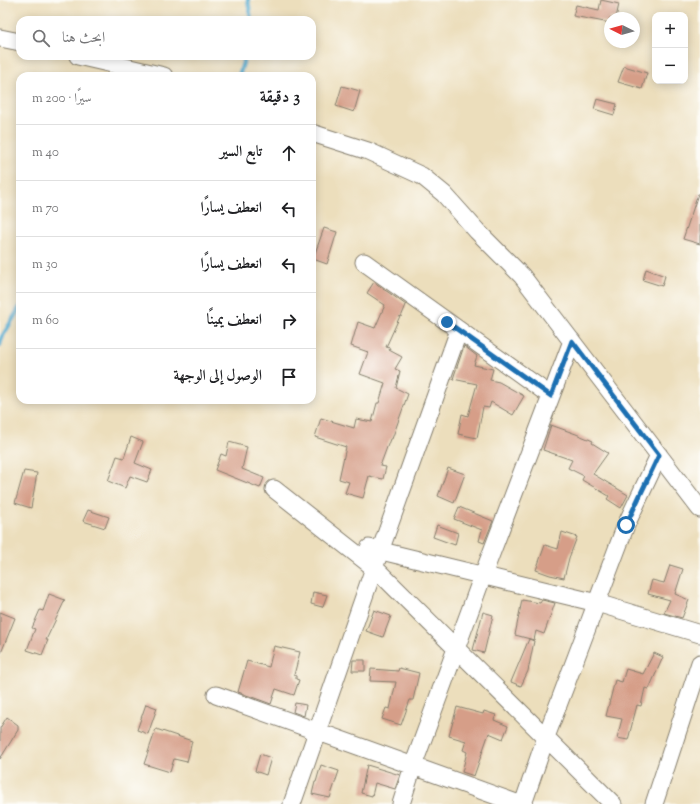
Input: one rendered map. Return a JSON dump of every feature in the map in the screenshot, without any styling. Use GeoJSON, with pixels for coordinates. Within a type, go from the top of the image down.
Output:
{"type":"FeatureCollection","features":[{"type":"Feature","properties":{"kind":"street"},"geometry":{"type":"LineString","coordinates":[[0,38],[16,41]]}},
{"type":"Feature","properties":{"kind":"street"},"geometry":{"type":"LineString","coordinates":[[95,60],[147,72]]}},
{"type":"Feature","properties":{"kind":"street"},"geometry":{"type":"LineString","coordinates":[[316,134],[368,151],[422,176],[444,194],[477,232],[522,276],[700,509]]}},
{"type":"Feature","properties":{"kind":"street"},"geometry":{"type":"LineString","coordinates":[[364,262],[551,396]]}},
{"type":"Feature","properties":{"kind":"street"},"geometry":{"type":"LineString","coordinates":[[292,804],[459,330]]}},
{"type":"Feature","properties":{"kind":"street"},"geometry":{"type":"LineString","coordinates":[[401,804],[456,648],[572,341]]}},
{"type":"Feature","properties":{"kind":"street"},"geometry":{"type":"LineString","coordinates":[[523,804],[546,737],[626,525],[659,455]]}},
{"type":"Feature","properties":{"kind":"street"},"geometry":{"type":"LineString","coordinates":[[274,489],[374,568],[613,804]]}},
{"type":"Feature","properties":{"kind":"street"},"geometry":{"type":"LineString","coordinates":[[340,541],[597,603],[700,634]]}},
{"type":"Feature","properties":{"kind":"street"},"geometry":{"type":"LineString","coordinates":[[654,804],[700,663]]}},
{"type":"Feature","properties":{"kind":"street"},"geometry":{"type":"LineString","coordinates":[[216,695],[519,804]]}},
{"type":"Feature","properties":{"kind":"building"},"geometry":{"type":"Polygon","coordinates":[[[601,0],[619,4],[617,12],[604,12],[604,22],[573,16],[576,5],[599,10],[601,0]]]}},
{"type":"Feature","properties":{"kind":"building"},"geometry":{"type":"Polygon","coordinates":[[[624,66],[647,73],[642,89],[618,82],[624,66]]]}},
{"type":"Feature","properties":{"kind":"building"},"geometry":{"type":"Polygon","coordinates":[[[342,86],[360,91],[354,112],[336,106],[342,86]]]}},
{"type":"Feature","properties":{"kind":"building"},"geometry":{"type":"Polygon","coordinates":[[[597,99],[617,104],[614,115],[594,109],[597,99]]]}},
{"type":"Feature","properties":{"kind":"building"},"geometry":{"type":"Polygon","coordinates":[[[698,194],[700,194],[700,244],[683,239],[698,194]]]}},
{"type":"Feature","properties":{"kind":"building"},"geometry":{"type":"Polygon","coordinates":[[[324,228],[337,232],[327,264],[316,260],[316,251],[324,228]]]}},
{"type":"Feature","properties":{"kind":"building"},"geometry":{"type":"Polygon","coordinates":[[[646,269],[665,276],[662,286],[643,280],[646,269]]]}},
{"type":"Feature","properties":{"kind":"building"},"geometry":{"type":"Polygon","coordinates":[[[374,282],[406,305],[386,347],[390,348],[389,350],[402,357],[395,369],[400,371],[396,388],[408,394],[392,439],[390,439],[380,466],[386,467],[383,479],[369,476],[363,498],[345,493],[349,482],[339,479],[346,447],[315,437],[321,418],[354,428],[356,419],[372,422],[377,403],[379,403],[385,383],[360,374],[368,352],[351,346],[358,322],[375,328],[385,305],[367,293],[374,282]]]}},
{"type":"Feature","properties":{"kind":"building"},"geometry":{"type":"Polygon","coordinates":[[[464,346],[477,356],[474,365],[493,369],[490,380],[499,382],[524,396],[513,415],[491,402],[489,408],[483,407],[477,438],[458,434],[462,414],[468,416],[477,384],[453,379],[464,346]]]}},
{"type":"Feature","properties":{"kind":"building"},"geometry":{"type":"Polygon","coordinates":[[[551,425],[593,441],[592,443],[608,453],[593,474],[628,495],[621,508],[607,499],[609,496],[582,480],[584,476],[568,468],[572,460],[543,450],[551,425]]]}},
{"type":"Feature","properties":{"kind":"building"},"geometry":{"type":"Polygon","coordinates":[[[131,437],[143,442],[135,463],[152,470],[147,482],[130,476],[125,488],[108,481],[117,456],[124,458],[131,437]]]}},
{"type":"Feature","properties":{"kind":"building"},"geometry":{"type":"Polygon","coordinates":[[[229,442],[247,447],[242,469],[264,478],[260,488],[215,470],[221,454],[226,456],[229,442]]]}},
{"type":"Feature","properties":{"kind":"building"},"geometry":{"type":"Polygon","coordinates":[[[448,468],[465,474],[454,503],[438,496],[448,468]]]}},
{"type":"Feature","properties":{"kind":"building"},"geometry":{"type":"Polygon","coordinates":[[[24,471],[37,473],[31,508],[15,503],[24,471]]]}},
{"type":"Feature","properties":{"kind":"building"},"geometry":{"type":"Polygon","coordinates":[[[459,507],[493,521],[484,543],[479,541],[482,530],[454,519],[459,507]]]}},
{"type":"Feature","properties":{"kind":"building"},"geometry":{"type":"Polygon","coordinates":[[[88,510],[109,517],[105,528],[83,521],[88,510]]]}},
{"type":"Feature","properties":{"kind":"building"},"geometry":{"type":"Polygon","coordinates":[[[437,525],[458,533],[455,545],[433,537],[437,525]]]}},
{"type":"Feature","properties":{"kind":"building"},"geometry":{"type":"Polygon","coordinates":[[[562,532],[577,537],[569,558],[564,578],[536,570],[545,545],[558,549],[562,532]]]}},
{"type":"Feature","properties":{"kind":"building"},"geometry":{"type":"Polygon","coordinates":[[[670,565],[683,569],[675,594],[689,600],[682,618],[664,613],[670,600],[648,594],[652,580],[664,583],[670,565]]]}},
{"type":"Feature","properties":{"kind":"building"},"geometry":{"type":"Polygon","coordinates":[[[313,592],[327,595],[322,607],[311,604],[313,592]]]}},
{"type":"Feature","properties":{"kind":"building"},"geometry":{"type":"Polygon","coordinates":[[[49,594],[65,600],[46,640],[48,640],[42,655],[27,650],[35,629],[32,628],[40,610],[43,611],[49,594]]]}},
{"type":"Feature","properties":{"kind":"building"},"geometry":{"type":"Polygon","coordinates":[[[522,600],[540,603],[542,600],[555,603],[544,634],[536,631],[534,640],[515,635],[522,600]]]}},
{"type":"Feature","properties":{"kind":"building"},"geometry":{"type":"Polygon","coordinates":[[[374,610],[391,616],[383,637],[366,631],[374,610]]]}},
{"type":"Feature","properties":{"kind":"building"},"geometry":{"type":"Polygon","coordinates":[[[0,612],[15,618],[1,653],[0,653],[0,612]]]}},
{"type":"Feature","properties":{"kind":"building"},"geometry":{"type":"Polygon","coordinates":[[[483,612],[493,615],[484,653],[473,650],[483,612]]]}},
{"type":"Feature","properties":{"kind":"building"},"geometry":{"type":"Polygon","coordinates":[[[529,639],[534,641],[528,671],[521,686],[511,682],[529,639]]]}},
{"type":"Feature","properties":{"kind":"building"},"geometry":{"type":"Polygon","coordinates":[[[274,646],[300,652],[294,675],[296,676],[296,679],[299,680],[294,695],[276,689],[271,704],[238,692],[247,661],[269,667],[274,646]]]}},
{"type":"Feature","properties":{"kind":"building"},"geometry":{"type":"Polygon","coordinates":[[[654,653],[663,657],[649,689],[645,688],[641,706],[637,705],[628,740],[617,738],[622,719],[606,716],[615,680],[622,682],[626,669],[643,674],[654,653]]]}},
{"type":"Feature","properties":{"kind":"building"},"geometry":{"type":"Polygon","coordinates":[[[353,660],[365,660],[365,671],[352,671],[353,660]]]}},
{"type":"Feature","properties":{"kind":"building"},"geometry":{"type":"Polygon","coordinates":[[[399,668],[419,673],[413,700],[410,700],[401,725],[382,719],[386,708],[390,709],[396,682],[370,681],[371,669],[398,671],[399,668]]]}},
{"type":"Feature","properties":{"kind":"building"},"geometry":{"type":"Polygon","coordinates":[[[295,703],[306,705],[304,716],[293,712],[295,703]]]}},
{"type":"Feature","properties":{"kind":"building"},"geometry":{"type":"Polygon","coordinates":[[[146,704],[157,708],[148,734],[137,730],[146,704]]]}},
{"type":"Feature","properties":{"kind":"building"},"geometry":{"type":"Polygon","coordinates":[[[457,707],[483,714],[484,711],[496,715],[494,720],[508,726],[503,739],[489,733],[474,776],[462,772],[467,752],[463,750],[466,741],[449,736],[457,707]]]}},
{"type":"Feature","properties":{"kind":"building"},"geometry":{"type":"Polygon","coordinates":[[[7,717],[18,725],[18,730],[0,759],[0,728],[7,717]]]}},
{"type":"Feature","properties":{"kind":"building"},"geometry":{"type":"Polygon","coordinates":[[[156,729],[192,741],[187,762],[174,759],[170,772],[144,764],[156,729]]]}},
{"type":"Feature","properties":{"kind":"building"},"geometry":{"type":"Polygon","coordinates":[[[260,754],[271,758],[266,775],[255,771],[260,754]]]}},
{"type":"Feature","properties":{"kind":"building"},"geometry":{"type":"Polygon","coordinates":[[[321,765],[339,771],[330,798],[312,794],[321,765]]]}},
{"type":"Feature","properties":{"kind":"building"},"geometry":{"type":"Polygon","coordinates":[[[367,765],[400,775],[395,789],[375,783],[372,796],[361,793],[367,765]]]}},
{"type":"Feature","properties":{"kind":"waterway"},"geometry":{"type":"LineString","coordinates":[[248,0],[250,16]]}},
{"type":"Feature","properties":{"kind":"waterway"},"geometry":{"type":"LineString","coordinates":[[240,72],[244,60]]}},
{"type":"Feature","properties":{"kind":"waterway"},"geometry":{"type":"LineString","coordinates":[[0,345],[2,337],[16,314]]}},
{"type":"Feature","properties":{"kind":"route"},"geometry":{"type":"LineString","coordinates":[[447,322],[551,396],[572,341],[659,455],[626,525]]}}]}
